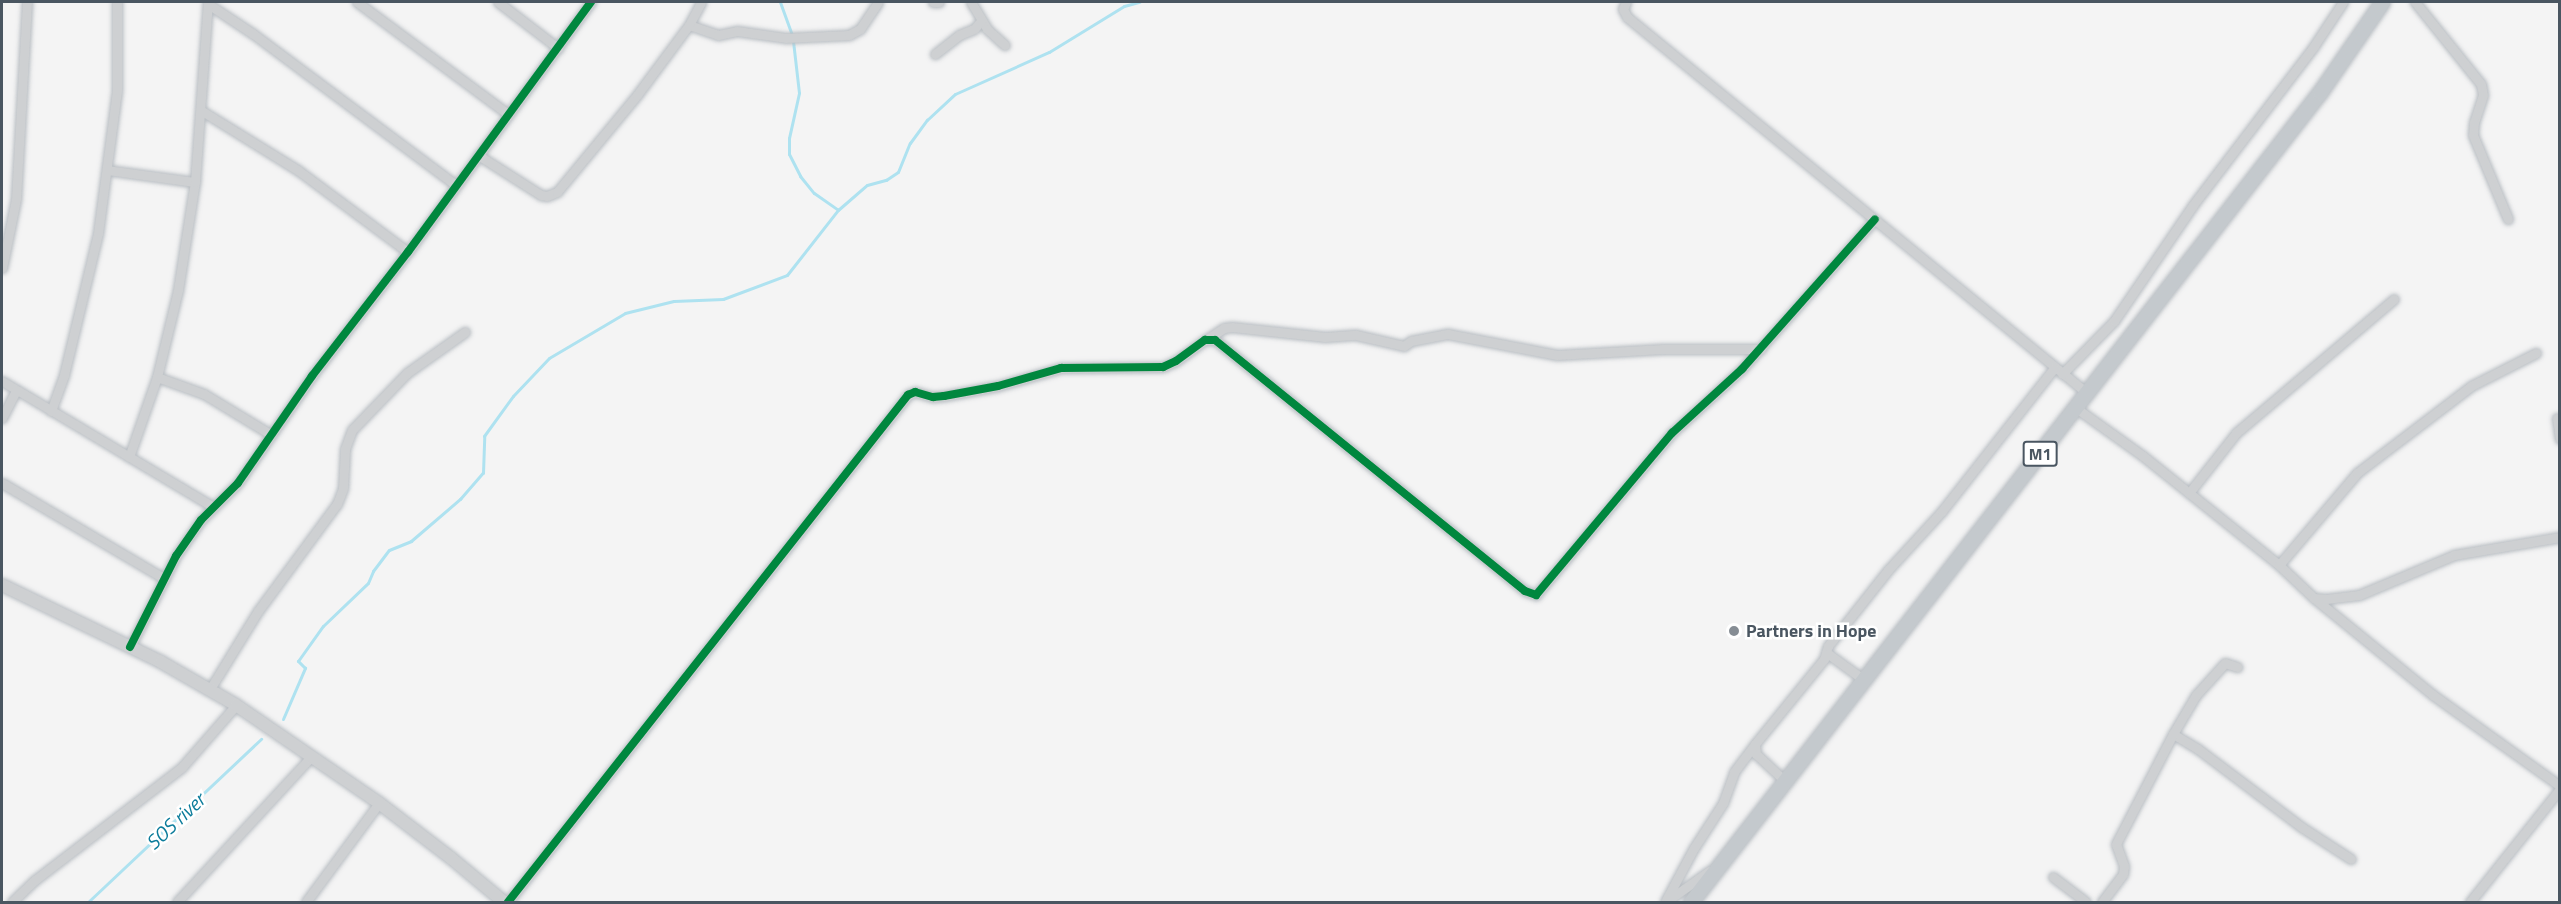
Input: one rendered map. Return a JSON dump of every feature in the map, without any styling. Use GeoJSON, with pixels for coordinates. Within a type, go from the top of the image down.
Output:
{"type":"FeatureCollection","features":[{"type":"Feature","properties":{"kind":"highway","name":"M1"},"geometry":{"type":"LineString","coordinates":[[1691,903],[2320,92],[2382,2]]}},
{"type":"Feature","properties":{"kind":"street"},"geometry":{"type":"LineString","coordinates":[[2,268],[16,199],[27,2]]}},
{"type":"Feature","properties":{"kind":"street"},"geometry":{"type":"LineString","coordinates":[[51,411],[64,375],[93,255],[108,170],[117,90],[117,2]]}},
{"type":"Feature","properties":{"kind":"street"},"geometry":{"type":"LineString","coordinates":[[357,2],[509,115]]}},
{"type":"Feature","properties":{"kind":"street"},"geometry":{"type":"LineString","coordinates":[[498,2],[558,48]]}},
{"type":"Feature","properties":{"kind":"street"},"geometry":{"type":"LineString","coordinates":[[130,647],[176,556],[213,507],[238,483],[312,376],[408,252],[591,2]]}},
{"type":"Feature","properties":{"kind":"street"},"geometry":{"type":"LineString","coordinates":[[478,155],[541,195],[552,195],[637,95],[689,26],[701,2]]}},
{"type":"Feature","properties":{"kind":"street"},"geometry":{"type":"LineString","coordinates":[[689,26],[718,35],[747,32],[786,38],[849,35],[860,29],[878,2]]}},
{"type":"Feature","properties":{"kind":"street"},"geometry":{"type":"LineString","coordinates":[[933,2],[939,2]]}},
{"type":"Feature","properties":{"kind":"street"},"geometry":{"type":"LineString","coordinates":[[961,2],[971,2],[993,37],[1005,45]]}},
{"type":"Feature","properties":{"kind":"street"},"geometry":{"type":"LineString","coordinates":[[1626,2],[1623,9],[1627,16],[2087,393]]}},
{"type":"Feature","properties":{"kind":"street"},"geometry":{"type":"LineString","coordinates":[[1665,902],[1694,848],[1723,803],[1734,772],[1827,653],[1828,646],[1888,570],[1942,511],[2058,371],[2121,311],[2193,205],[2314,46],[2343,2]]}},
{"type":"Feature","properties":{"kind":"street"},"geometry":{"type":"LineString","coordinates":[[2415,2],[2481,84],[2483,95],[2474,122],[2473,135],[2508,219]]}},
{"type":"Feature","properties":{"kind":"street"},"geometry":{"type":"LineString","coordinates":[[129,457],[157,377],[178,290],[195,182],[202,111],[208,3]]}},
{"type":"Feature","properties":{"kind":"street"},"geometry":{"type":"LineString","coordinates":[[208,3],[252,33],[456,185]]}},
{"type":"Feature","properties":{"kind":"street"},"geometry":{"type":"LineString","coordinates":[[935,54],[959,35],[974,29],[981,21]]}},
{"type":"Feature","properties":{"kind":"street"},"geometry":{"type":"LineString","coordinates":[[202,111],[298,171],[408,252]]}},
{"type":"Feature","properties":{"kind":"street"},"geometry":{"type":"LineString","coordinates":[[108,170],[195,182]]}},
{"type":"Feature","properties":{"kind":"street"},"geometry":{"type":"LineString","coordinates":[[1205,340],[1215,340],[1525,591],[1536,595],[1672,433],[1761,349],[1875,219]]}},
{"type":"Feature","properties":{"kind":"street"},"geometry":{"type":"LineString","coordinates":[[2189,493],[2220,450],[2250,419],[2394,299]]}},
{"type":"Feature","properties":{"kind":"street"},"geometry":{"type":"LineString","coordinates":[[2,585],[130,647],[236,705],[310,758],[379,803],[506,903],[908,395],[915,392],[944,396],[998,386],[1061,368],[1163,367],[1176,361],[1224,328],[1232,327],[1325,337],[1356,335],[1404,346],[1411,341],[1448,334],[1557,355],[1664,349],[1761,349]]}},
{"type":"Feature","properties":{"kind":"street"},"geometry":{"type":"LineString","coordinates":[[210,689],[258,611],[337,504],[343,488],[345,448],[352,430],[407,373],[465,332]]}},
{"type":"Feature","properties":{"kind":"street"},"geometry":{"type":"LineString","coordinates":[[2279,565],[2357,473],[2471,386],[2536,352]]}},
{"type":"Feature","properties":{"kind":"street"},"geometry":{"type":"LineString","coordinates":[[157,377],[204,394],[270,435]]}},
{"type":"Feature","properties":{"kind":"street"},"geometry":{"type":"LineString","coordinates":[[2,381],[213,507]]}},
{"type":"Feature","properties":{"kind":"street"},"geometry":{"type":"LineString","coordinates":[[2,418],[16,390]]}},
{"type":"Feature","properties":{"kind":"street"},"geometry":{"type":"LineString","coordinates":[[2076,408],[2189,493],[2279,565],[2313,598],[2559,793],[2470,903]]}},
{"type":"Feature","properties":{"kind":"street"},"geometry":{"type":"LineString","coordinates":[[2557,418],[2559,439]]}},
{"type":"Feature","properties":{"kind":"street"},"geometry":{"type":"LineString","coordinates":[[2,483],[165,579]]}},
{"type":"Feature","properties":{"kind":"street"},"geometry":{"type":"LineString","coordinates":[[2313,598],[2326,599],[2359,595],[2454,555],[2559,537]]}},
{"type":"Feature","properties":{"kind":"street"},"geometry":{"type":"LineString","coordinates":[[1827,653],[1864,680]]}},
{"type":"Feature","properties":{"kind":"street"},"geometry":{"type":"LineString","coordinates":[[2102,903],[2123,874],[2124,866],[2116,844],[2173,734],[2196,695],[2225,663],[2237,667]]}},
{"type":"Feature","properties":{"kind":"street"},"geometry":{"type":"LineString","coordinates":[[12,903],[35,880],[182,767],[236,705]]}},
{"type":"Feature","properties":{"kind":"street"},"geometry":{"type":"LineString","coordinates":[[2173,734],[2198,749],[2302,828],[2351,859]]}},
{"type":"Feature","properties":{"kind":"street"},"geometry":{"type":"LineString","coordinates":[[1755,744],[1756,754],[1785,781]]}},
{"type":"Feature","properties":{"kind":"street"},"geometry":{"type":"LineString","coordinates":[[177,903],[310,758]]}},
{"type":"Feature","properties":{"kind":"street"},"geometry":{"type":"LineString","coordinates":[[306,903],[379,803]]}},
{"type":"Feature","properties":{"kind":"street"},"geometry":{"type":"LineString","coordinates":[[1665,902],[1692,885],[1728,855]]}},
{"type":"Feature","properties":{"kind":"street"},"geometry":{"type":"LineString","coordinates":[[2053,877],[2086,903]]}},
{"type":"Feature","properties":{"kind":"waterway"},"geometry":{"type":"LineString","coordinates":[[780,2],[792,35]]}},
{"type":"Feature","properties":{"kind":"waterway"},"geometry":{"type":"LineString","coordinates":[[283,719],[305,668],[298,661],[323,626],[368,583],[373,571],[389,550],[411,541],[460,499],[483,473],[484,436],[513,396],[549,358],[625,313],[674,301],[723,299],[787,275],[838,210],[867,185],[886,180],[898,172],[910,143],[927,120],[955,94],[1049,52],[1124,6],[1139,2]]}},
{"type":"Feature","properties":{"kind":"waterway"},"geometry":{"type":"LineString","coordinates":[[793,41],[799,93],[789,138],[789,154],[800,176],[814,193],[838,210]]}},
{"type":"Feature","properties":{"kind":"waterway","name":"SOS river"},"geometry":{"type":"LineString","coordinates":[[88,902],[261,739]]}},
{"type":"Feature","properties":{"kind":"cycle path"},"geometry":{"type":"LineString","coordinates":[[130,647],[176,556],[201,520],[238,483],[312,376],[408,252],[591,2]]}},
{"type":"Feature","properties":{"kind":"cycle path"},"geometry":{"type":"LineString","coordinates":[[508,902],[908,395],[915,392],[933,397],[944,396],[998,386],[1061,368],[1163,367],[1176,361],[1205,340],[1215,340],[1525,591],[1536,595],[1672,433],[1742,369],[1875,219]]}},
{"type":"Feature","properties":{"kind":"place","name":"Partners in Hope"},"geometry":{"type":"Point","coordinates":[1734,631]}}]}
